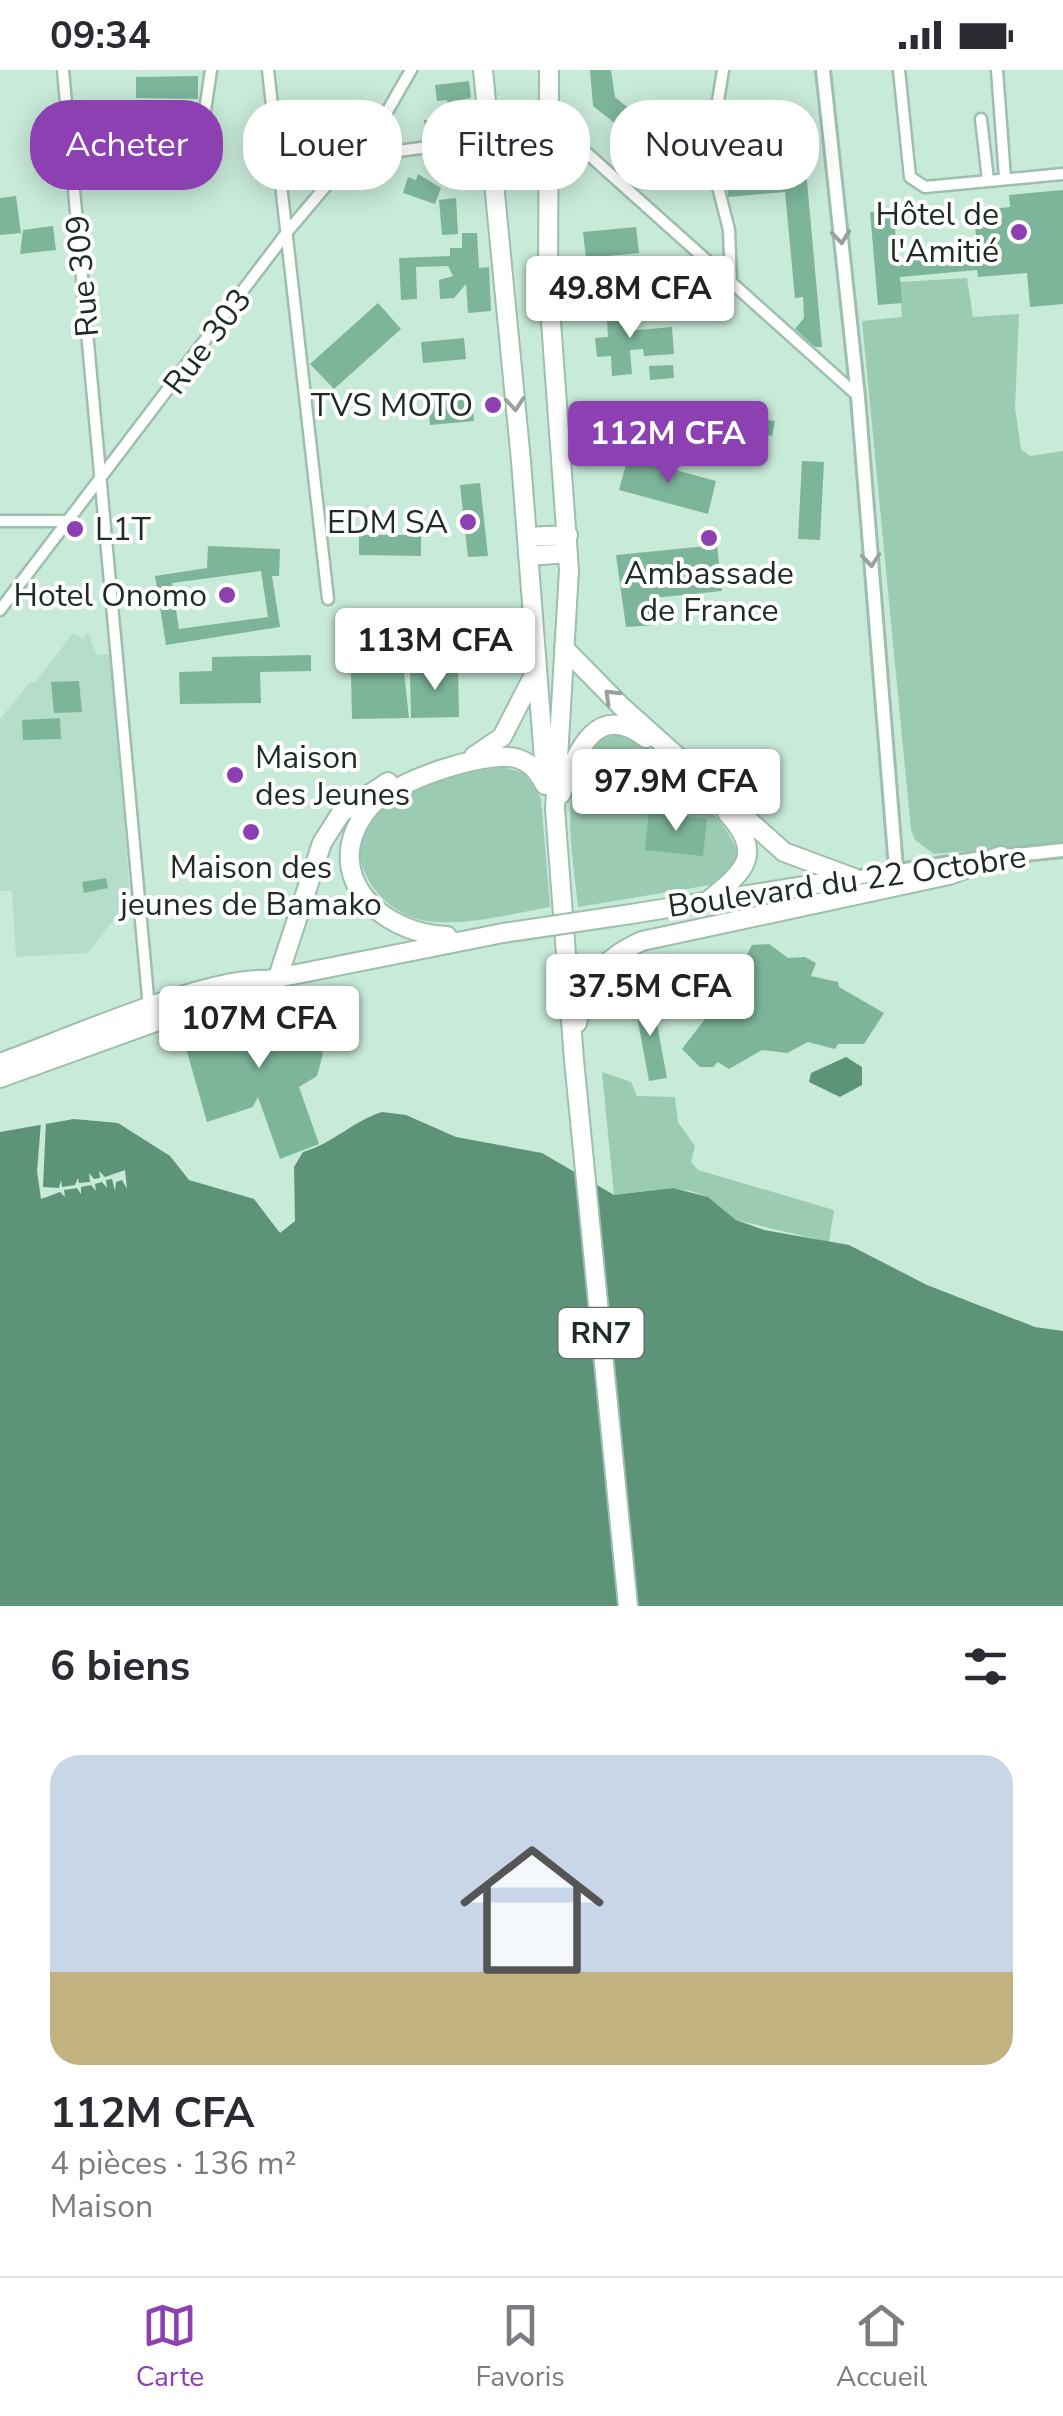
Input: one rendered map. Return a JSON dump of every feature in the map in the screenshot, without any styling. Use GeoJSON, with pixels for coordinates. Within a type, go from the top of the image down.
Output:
{"type":"FeatureCollection","features":[{"type":"Feature","properties":{"kind":"main road","name":"RN7"},"geometry":{"type":"LineString","coordinates":[[483,70],[486,100]]}},
{"type":"Feature","properties":{"kind":"main road"},"geometry":{"type":"LineString","coordinates":[[548,100],[549,70]]}},
{"type":"Feature","properties":{"kind":"main road","name":"RN7"},"geometry":{"type":"LineString","coordinates":[[495,190],[527,547],[534,674],[546,785],[555,809],[574,1051],[628,1606]]}},
{"type":"Feature","properties":{"kind":"main road"},"geometry":{"type":"LineString","coordinates":[[548,190],[548,280],[568,544],[555,809]]}},
{"type":"Feature","properties":{"kind":"main road"},"geometry":{"type":"LineString","coordinates":[[527,547],[568,544]]}},
{"type":"Feature","properties":{"kind":"main road"},"geometry":{"type":"LineString","coordinates":[[564,648],[621,706],[784,852],[854,878]]}},
{"type":"Feature","properties":{"kind":"main road"},"geometry":{"type":"LineString","coordinates":[[0,1078],[251,990],[272,979],[322,843],[342,813],[361,796],[394,779],[493,747],[534,674]]}},
{"type":"Feature","properties":{"kind":"main road"},"geometry":{"type":"LineString","coordinates":[[555,809],[578,752],[592,732],[602,726],[639,732],[697,783],[744,836],[748,853],[745,869],[708,901]]}},
{"type":"Feature","properties":{"kind":"main road"},"geometry":{"type":"LineString","coordinates":[[504,932],[419,935],[379,916],[355,880],[354,831],[371,805],[394,789],[494,756],[518,758],[534,767],[546,785]]}},
{"type":"Feature","properties":{"kind":"main road"},"geometry":{"type":"LineString","coordinates":[[574,1051],[589,982],[614,953],[642,941],[949,875],[1001,856]]}},
{"type":"Feature","properties":{"kind":"main road","name":"Boulevard du 22 Octobre"},"geometry":{"type":"LineString","coordinates":[[504,932],[854,878]]}},
{"type":"Feature","properties":{"kind":"main road"},"geometry":{"type":"LineString","coordinates":[[0,1063],[150,1008],[248,979],[272,979],[504,932]]}},
{"type":"Feature","properties":{"kind":"street","name":"Rue 309"},"geometry":{"type":"LineString","coordinates":[[63,70],[150,1008]]}},
{"type":"Feature","properties":{"kind":"street"},"geometry":{"type":"LineString","coordinates":[[207,100],[211,70]]}},
{"type":"Feature","properties":{"kind":"street"},"geometry":{"type":"LineString","coordinates":[[268,70],[328,598]]}},
{"type":"Feature","properties":{"kind":"street","name":"Rue 303"},"geometry":{"type":"LineString","coordinates":[[393,100],[410,70]]}},
{"type":"Feature","properties":{"kind":"street"},"geometry":{"type":"LineString","coordinates":[[724,70],[714,126],[714,172],[729,230],[731,282]]}},
{"type":"Feature","properties":{"kind":"street"},"geometry":{"type":"LineString","coordinates":[[823,70],[858,396],[896,868]]}},
{"type":"Feature","properties":{"kind":"street"},"geometry":{"type":"LineString","coordinates":[[899,70],[910,177],[925,187],[1063,174]]}},
{"type":"Feature","properties":{"kind":"street"},"geometry":{"type":"LineString","coordinates":[[997,70],[1005,178]]}},
{"type":"Feature","properties":{"kind":"street"},"geometry":{"type":"LineString","coordinates":[[982,119],[988,180]]}},
{"type":"Feature","properties":{"kind":"street"},"geometry":{"type":"LineString","coordinates":[[590,156],[858,396]]}},
{"type":"Feature","properties":{"kind":"street","name":"Rue 303"},"geometry":{"type":"LineString","coordinates":[[0,610],[323,190]]}},
{"type":"Feature","properties":{"kind":"street"},"geometry":{"type":"LineString","coordinates":[[0,521],[66,521]]}},
{"type":"Feature","properties":{"kind":"street","name":"Boulevard du 22 Octobre"},"geometry":{"type":"LineString","coordinates":[[854,878],[896,868],[1063,850]]}},
{"type":"Feature","properties":{"kind":"shaded area"},"geometry":{"type":"Polygon","coordinates":[[[967,278],[973,317],[1019,314],[1015,408],[1021,449],[1030,456],[1063,451],[1063,842],[934,854],[915,840],[911,830],[862,321],[902,317],[900,282],[967,278]]]}},
{"type":"Feature","properties":{"kind":"shaded area"},"geometry":{"type":"Polygon","coordinates":[[[88,632],[96,655],[112,654],[130,899],[88,953],[16,957],[12,891],[0,891],[0,719],[31,681],[35,683],[73,633],[83,639],[88,632]]]}},
{"type":"Feature","properties":{"kind":"shaded area"},"geometry":{"type":"Polygon","coordinates":[[[606,731],[648,748],[679,776],[726,830],[738,861],[722,883],[578,907],[571,837],[573,788],[589,747],[606,731]]]}},
{"type":"Feature","properties":{"kind":"shaded area"},"geometry":{"type":"Polygon","coordinates":[[[495,765],[524,773],[541,798],[550,907],[488,919],[441,922],[408,916],[391,906],[366,876],[360,858],[359,840],[365,823],[379,807],[405,791],[495,765]]]}},
{"type":"Feature","properties":{"kind":"shaded area"},"geometry":{"type":"Polygon","coordinates":[[[846,1057],[862,1067],[862,1085],[840,1097],[809,1082],[811,1073],[846,1057]]]}},
{"type":"Feature","properties":{"kind":"shaded area"},"geometry":{"type":"Polygon","coordinates":[[[602,1072],[631,1082],[637,1096],[675,1097],[678,1122],[695,1146],[691,1162],[698,1170],[834,1210],[829,1242],[736,1220],[708,1197],[690,1191],[673,1188],[614,1195],[602,1072]]]}},
{"type":"Feature","properties":{"kind":"shaded area"},"geometry":{"type":"Polygon","coordinates":[[[382,1112],[406,1115],[456,1137],[542,1153],[614,1195],[673,1188],[708,1197],[736,1220],[764,1230],[849,1245],[927,1285],[1035,1327],[1063,1331],[1063,1606],[0,1606],[0,1132],[74,1119],[118,1123],[170,1156],[189,1180],[254,1199],[280,1233],[295,1221],[294,1167],[303,1152],[382,1112]]]}},
{"type":"Feature","properties":{"kind":"pier"},"geometry":{"type":"Polygon","coordinates":[[[41,1122],[46,1122],[43,1187],[59,1188],[61,1180],[62,1187],[75,1185],[78,1178],[79,1183],[90,1182],[89,1173],[94,1179],[100,1178],[99,1171],[105,1177],[125,1170],[127,1189],[122,1180],[116,1182],[115,1191],[112,1179],[106,1180],[107,1188],[102,1182],[95,1184],[96,1191],[91,1185],[81,1187],[81,1194],[77,1188],[64,1190],[65,1197],[60,1192],[41,1199],[37,1171],[41,1122]]]}},
{"type":"Feature","properties":{"kind":"building"},"geometry":{"type":"Polygon","coordinates":[[[590,70],[611,70],[619,100],[610,100],[610,119],[593,106],[590,70]]]}},
{"type":"Feature","properties":{"kind":"building"},"geometry":{"type":"Polygon","coordinates":[[[198,76],[198,99],[136,98],[136,77],[198,76]]]}},
{"type":"Feature","properties":{"kind":"building"},"geometry":{"type":"Polygon","coordinates":[[[469,81],[471,98],[437,100],[435,85],[469,81]]]}},
{"type":"Feature","properties":{"kind":"building"},"geometry":{"type":"Polygon","coordinates":[[[418,174],[422,176],[422,190],[440,190],[435,204],[403,193],[408,177],[416,180],[418,174]]]}},
{"type":"Feature","properties":{"kind":"building"},"geometry":{"type":"Polygon","coordinates":[[[728,190],[808,190],[822,347],[815,347],[795,329],[804,318],[803,297],[795,298],[785,192],[728,197],[728,190]]]}},
{"type":"Feature","properties":{"kind":"building","name":"Hôtel de l'Amitié"},"geometry":{"type":"Polygon","coordinates":[[[1063,190],[1063,304],[1030,307],[1027,273],[978,277],[977,270],[900,277],[902,303],[878,305],[870,212],[893,210],[898,258],[977,251],[974,211],[1010,207],[1009,195],[1063,190]]]}},
{"type":"Feature","properties":{"kind":"building"},"geometry":{"type":"Polygon","coordinates":[[[16,196],[21,233],[0,235],[0,198],[16,196]]]}},
{"type":"Feature","properties":{"kind":"building"},"geometry":{"type":"Polygon","coordinates":[[[456,198],[458,234],[442,235],[439,200],[456,198]]]}},
{"type":"Feature","properties":{"kind":"building"},"geometry":{"type":"Polygon","coordinates":[[[53,226],[56,250],[20,254],[23,230],[53,226]]]}},
{"type":"Feature","properties":{"kind":"building"},"geometry":{"type":"Polygon","coordinates":[[[636,227],[639,253],[586,258],[583,232],[636,227]]]}},
{"type":"Feature","properties":{"kind":"building"},"geometry":{"type":"Polygon","coordinates":[[[462,233],[477,233],[479,268],[489,267],[491,311],[468,313],[466,284],[454,298],[440,299],[439,280],[453,276],[448,266],[416,267],[417,299],[401,300],[399,258],[450,256],[450,248],[462,248],[462,233]]]}},
{"type":"Feature","properties":{"kind":"building"},"geometry":{"type":"Polygon","coordinates":[[[378,303],[401,329],[334,389],[310,364],[378,303]]]}},
{"type":"Feature","properties":{"kind":"building"},"geometry":{"type":"Polygon","coordinates":[[[625,303],[627,331],[672,327],[674,354],[644,356],[643,349],[630,350],[632,374],[612,376],[611,356],[597,357],[595,338],[608,337],[606,305],[625,303]]]}},
{"type":"Feature","properties":{"kind":"building"},"geometry":{"type":"Polygon","coordinates":[[[464,338],[466,359],[423,363],[421,342],[464,338]]]}},
{"type":"Feature","properties":{"kind":"building"},"geometry":{"type":"Polygon","coordinates":[[[673,365],[674,378],[650,380],[649,366],[673,365]]]}},
{"type":"Feature","properties":{"kind":"building"},"geometry":{"type":"Polygon","coordinates":[[[472,399],[474,421],[430,425],[428,403],[472,399]]]}},
{"type":"Feature","properties":{"kind":"building"},"geometry":{"type":"Polygon","coordinates":[[[750,417],[775,421],[772,436],[747,431],[750,417]]]}},
{"type":"Feature","properties":{"kind":"building"},"geometry":{"type":"Polygon","coordinates":[[[628,457],[716,481],[708,514],[619,490],[628,457]]]}},
{"type":"Feature","properties":{"kind":"building"},"geometry":{"type":"Polygon","coordinates":[[[802,461],[824,462],[820,540],[798,539],[802,461]]]}},
{"type":"Feature","properties":{"kind":"building"},"geometry":{"type":"Polygon","coordinates":[[[480,483],[488,556],[468,557],[460,485],[480,483]]]}},
{"type":"Feature","properties":{"kind":"building"},"geometry":{"type":"Polygon","coordinates":[[[359,535],[421,535],[421,556],[359,555],[359,535]]]}},
{"type":"Feature","properties":{"kind":"building"},"geometry":{"type":"Polygon","coordinates":[[[717,545],[722,591],[653,598],[655,625],[626,627],[616,555],[717,545]]]}},
{"type":"Feature","properties":{"kind":"building"},"geometry":{"type":"Polygon","coordinates":[[[208,546],[280,549],[279,576],[272,576],[280,627],[166,645],[155,576],[207,568],[208,546]],[[261,571],[172,583],[179,629],[268,617],[261,571]]]}},
{"type":"Feature","properties":{"kind":"building"},"geometry":{"type":"Polygon","coordinates":[[[311,655],[311,671],[260,672],[261,703],[180,704],[179,672],[212,671],[212,657],[311,655]]]}},
{"type":"Feature","properties":{"kind":"building"},"geometry":{"type":"Polygon","coordinates":[[[458,668],[459,717],[411,718],[410,670],[458,668]]]}},
{"type":"Feature","properties":{"kind":"building"},"geometry":{"type":"Polygon","coordinates":[[[404,672],[409,718],[352,719],[351,673],[404,672]]]}},
{"type":"Feature","properties":{"kind":"building"},"geometry":{"type":"Polygon","coordinates":[[[79,681],[82,712],[54,713],[51,682],[79,681]]]}},
{"type":"Feature","properties":{"kind":"building"},"geometry":{"type":"Polygon","coordinates":[[[60,718],[61,739],[23,740],[22,720],[60,718]]]}},
{"type":"Feature","properties":{"kind":"building"},"geometry":{"type":"Polygon","coordinates":[[[649,812],[707,819],[703,856],[645,850],[649,812]]]}},
{"type":"Feature","properties":{"kind":"building"},"geometry":{"type":"Polygon","coordinates":[[[106,878],[108,888],[84,893],[82,882],[106,878]]]}},
{"type":"Feature","properties":{"kind":"building"},"geometry":{"type":"Polygon","coordinates":[[[769,944],[788,958],[805,957],[816,963],[811,976],[838,982],[839,987],[884,1013],[864,1044],[838,1044],[835,1049],[808,1042],[787,1053],[762,1050],[729,1069],[718,1062],[713,1067],[700,1067],[682,1049],[705,1019],[701,1011],[725,993],[720,982],[727,970],[740,967],[752,945],[769,944]]]}},
{"type":"Feature","properties":{"kind":"building"},"geometry":{"type":"Polygon","coordinates":[[[652,997],[667,1078],[649,1081],[634,1000],[652,997]]]}},
{"type":"Feature","properties":{"kind":"building"},"geometry":{"type":"Polygon","coordinates":[[[285,1002],[307,1013],[323,1054],[317,1076],[299,1087],[319,1144],[280,1159],[258,1097],[253,1107],[207,1122],[182,1034],[285,1002]]]}},
{"type":"Feature","properties":{"kind":"place","name":"Hôtel de l'Amitié"},"geometry":{"type":"Point","coordinates":[1019,232]}},
{"type":"Feature","properties":{"kind":"place","name":"TVS MOTO"},"geometry":{"type":"Point","coordinates":[493,405]}},
{"type":"Feature","properties":{"kind":"place","name":"EDM SA"},"geometry":{"type":"Point","coordinates":[468,522]}},
{"type":"Feature","properties":{"kind":"place","name":"L1T"},"geometry":{"type":"Point","coordinates":[75,529]}},
{"type":"Feature","properties":{"kind":"place","name":"Ambassade de France"},"geometry":{"type":"Point","coordinates":[709,538]}},
{"type":"Feature","properties":{"kind":"place","name":"Hotel Onomo"},"geometry":{"type":"Point","coordinates":[227,595]}},
{"type":"Feature","properties":{"kind":"place","name":"Maison des Jeunes"},"geometry":{"type":"Point","coordinates":[235,775]}},
{"type":"Feature","properties":{"kind":"place","name":"Maison des jeunes de Bamako"},"geometry":{"type":"Point","coordinates":[251,832]}}]}
